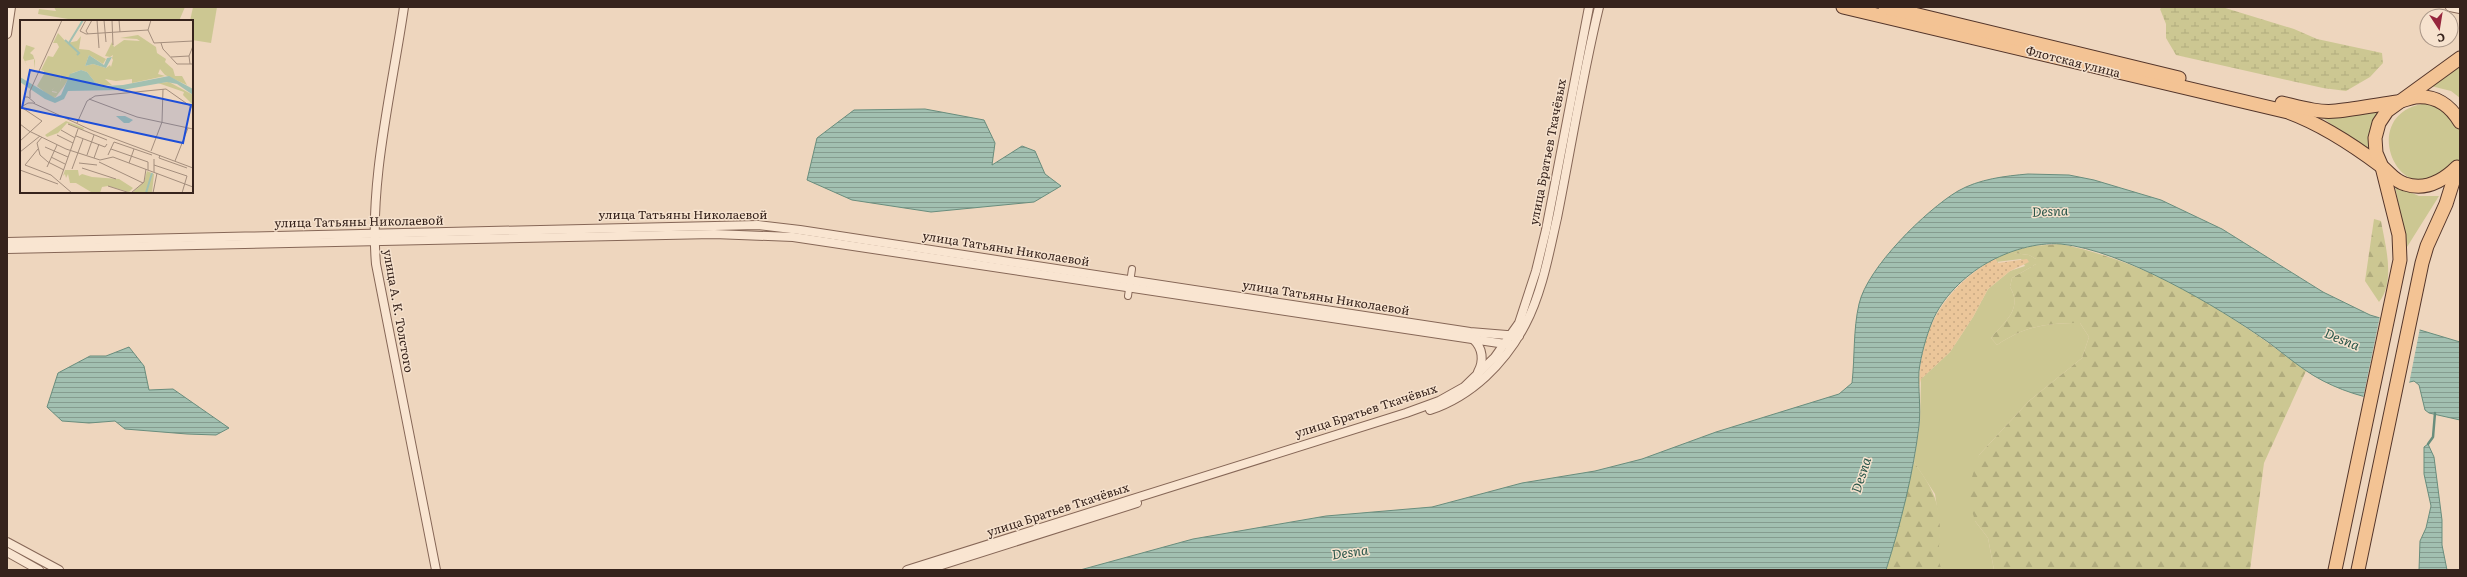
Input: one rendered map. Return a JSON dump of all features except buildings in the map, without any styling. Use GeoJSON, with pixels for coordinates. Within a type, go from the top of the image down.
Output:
{"type":"FeatureCollection","features":[{"type":"Feature","properties":{"kind":"main road","name":"Флотская улица"},"geometry":{"type":"LineString","coordinates":[[1843,7],[2284,111],[2303,112]]}},
{"type":"Feature","properties":{"kind":"main road","name":"Флотская улица"},"geometry":{"type":"LineString","coordinates":[[1886,7],[2303,112]]}},
{"type":"Feature","properties":{"kind":"main road"},"geometry":{"type":"LineString","coordinates":[[2335,570],[2396,282],[2400,246],[2382,166],[2376,153],[2377,130],[2387,111],[2460,58]]}},
{"type":"Feature","properties":{"kind":"main road"},"geometry":{"type":"LineString","coordinates":[[2303,112],[2335,111],[2399,102],[2414,97],[2428,97],[2442,103],[2454,112],[2460,122]]}},
{"type":"Feature","properties":{"kind":"main road"},"geometry":{"type":"LineString","coordinates":[[2303,112],[2382,166],[2399,181],[2420,187],[2434,184],[2447,178],[2458,164]]}},
{"type":"Feature","properties":{"kind":"main road"},"geometry":{"type":"LineString","coordinates":[[2358,570],[2427,246],[2446,204],[2458,164]]}},
{"type":"Feature","properties":{"kind":"street"},"geometry":{"type":"LineString","coordinates":[[7,34],[11,7]]}},
{"type":"Feature","properties":{"kind":"street","name":"улица А. К. Толстого"},"geometry":{"type":"LineString","coordinates":[[404,7],[379,173],[374,237],[376,264],[436,570]]}},
{"type":"Feature","properties":{"kind":"street","name":"улица Братьев Ткачёвых"},"geometry":{"type":"LineString","coordinates":[[926,570],[1441,406],[1467,392],[1480,382],[1509,345],[1524,311],[1546,230],[1589,7]]}},
{"type":"Feature","properties":{"kind":"street","name":"улица Братьев Ткачёвых"},"geometry":{"type":"LineString","coordinates":[[1515,333],[1531,314],[1552,238],[1599,7]]}},
{"type":"Feature","properties":{"kind":"street"},"geometry":{"type":"LineString","coordinates":[[2450,7],[2460,8]]}},
{"type":"Feature","properties":{"kind":"street","name":"улица Татьяны Николаевой"},"geometry":{"type":"LineString","coordinates":[[7,249],[758,226],[793,229],[1130,284],[1474,336],[1509,345]]}},
{"type":"Feature","properties":{"kind":"street","name":"улица Татьяны Николаевой"},"geometry":{"type":"LineString","coordinates":[[7,242],[374,237]]}},
{"type":"Feature","properties":{"kind":"street"},"geometry":{"type":"LineString","coordinates":[[1128,296],[1132,269]]}},
{"type":"Feature","properties":{"kind":"street"},"geometry":{"type":"LineString","coordinates":[[1476,377],[1483,358],[1474,336],[1515,333]]}},
{"type":"Feature","properties":{"kind":"street","name":"улица Братьев Ткачёвых"},"geometry":{"type":"LineString","coordinates":[[907,570],[1439,401],[1464,388],[1509,345]]}},
{"type":"Feature","properties":{"kind":"street"},"geometry":{"type":"LineString","coordinates":[[7,542],[59,570]]}},
{"type":"Feature","properties":{"kind":"street"},"geometry":{"type":"LineString","coordinates":[[7,552],[39,570]]}},
{"type":"Feature","properties":{"kind":"green space"},"geometry":{"type":"Polygon","coordinates":[[[54,7],[185,7],[179,20],[74,20],[38,14],[39,9],[56,11],[54,7]]]}},
{"type":"Feature","properties":{"kind":"green space"},"geometry":{"type":"Polygon","coordinates":[[[193,7],[217,7],[211,43],[193,40],[193,20],[190,20],[193,7]]]}},
{"type":"Feature","properties":{"kind":"green space"},"geometry":{"type":"Polygon","coordinates":[[[2162,7],[2222,7],[2294,29],[2317,39],[2382,53],[2383,63],[2370,77],[2346,91],[2323,88],[2176,55],[2166,38],[2166,24],[2160,9],[2162,7]]]}},
{"type":"Feature","properties":{"kind":"green space"},"geometry":{"type":"Polygon","coordinates":[[[2460,66],[2460,98],[2451,91],[2431,86],[2460,66]]]}},
{"type":"Feature","properties":{"kind":"green space"},"geometry":{"type":"Polygon","coordinates":[[[2428,103],[2437,104],[2460,122],[2460,162],[2448,171],[2429,179],[2412,179],[2402,172],[2394,161],[2389,147],[2390,132],[2396,119],[2408,109],[2428,103]]]}},
{"type":"Feature","properties":{"kind":"green space"},"geometry":{"type":"Polygon","coordinates":[[[2381,109],[2368,153],[2323,118],[2324,117],[2381,109]]]}},
{"type":"Feature","properties":{"kind":"green space"},"geometry":{"type":"Polygon","coordinates":[[[2395,186],[2419,196],[2439,196],[2407,247],[2395,186]]]}},
{"type":"Feature","properties":{"kind":"green space"},"geometry":{"type":"Polygon","coordinates":[[[2374,219],[2381,221],[2388,262],[2387,284],[2379,302],[2365,281],[2374,219]]]}},
{"type":"Feature","properties":{"kind":"green space"},"geometry":{"type":"Polygon","coordinates":[[[2060,244],[2094,252],[2127,264],[2159,277],[2190,293],[2250,330],[2306,371],[2264,463],[2250,570],[1994,570],[1988,538],[1975,521],[1967,493],[1979,455],[2029,401],[2082,358],[2089,337],[2080,323],[2057,324],[2027,330],[1997,345],[1991,338],[2007,320],[2013,308],[2013,295],[2010,287],[2012,278],[2036,264],[2036,259],[2029,255],[2006,252],[2033,246],[2060,244]]]}},
{"type":"Feature","properties":{"kind":"green space"},"geometry":{"type":"Polygon","coordinates":[[[2006,252],[2029,255],[2036,259],[2036,264],[2012,278],[2010,287],[2014,302],[2013,308],[2007,320],[1991,338],[1997,345],[2027,330],[2057,324],[2080,323],[2089,337],[2082,358],[2029,401],[1979,455],[1975,521],[1988,538],[1994,570],[1942,570],[1937,560],[1940,528],[1935,494],[1914,462],[1920,423],[1921,379],[1950,352],[1973,317],[1988,289],[2010,271],[2025,266],[2021,259],[1996,262],[1995,258],[2006,252]]]}},
{"type":"Feature","properties":{"kind":"green space"},"geometry":{"type":"Polygon","coordinates":[[[1914,462],[1933,492],[1935,499],[1939,516],[1939,559],[1942,570],[1886,570],[1914,462]]]}},
{"type":"Feature","properties":{"kind":"sand"},"geometry":{"type":"Polygon","coordinates":[[[1995,258],[1998,263],[2027,259],[2029,262],[2010,271],[1988,289],[1973,317],[1950,352],[1921,379],[1919,387],[1924,346],[1930,328],[1939,311],[1949,296],[1962,282],[1995,258]]]}},
{"type":"Feature","properties":{"kind":"water"},"geometry":{"type":"Polygon","coordinates":[[[925,109],[984,120],[995,143],[992,165],[1022,146],[1035,151],[1045,174],[1061,186],[1034,202],[931,212],[852,200],[807,180],[817,138],[854,110],[925,109]]]}},
{"type":"Feature","properties":{"kind":"water","name":"Desna"},"geometry":{"type":"Polygon","coordinates":[[[2028,174],[2069,175],[2094,180],[2161,200],[2222,229],[2323,292],[2370,315],[2460,342],[2460,420],[2429,413],[2425,410],[2419,385],[2414,381],[2402,384],[2384,401],[2343,390],[2314,376],[2268,342],[2223,312],[2140,268],[2085,248],[2061,244],[2042,244],[2013,251],[1978,268],[1955,288],[1936,313],[1924,346],[1919,371],[1920,419],[1910,480],[1897,534],[1886,570],[1080,570],[1193,539],[1326,516],[1432,507],[1522,483],[1595,471],[1642,459],[1716,432],[1839,394],[1852,383],[1856,324],[1859,304],[1864,290],[1885,257],[1930,212],[1958,191],[1983,181],[2028,174]]]}},
{"type":"Feature","properties":{"kind":"water"},"geometry":{"type":"Polygon","coordinates":[[[129,347],[144,366],[149,390],[173,389],[229,428],[216,435],[125,429],[115,421],[89,423],[62,421],[47,407],[58,373],[90,356],[106,356],[129,347]]]}},
{"type":"Feature","properties":{"kind":"water"},"geometry":{"type":"Polygon","coordinates":[[[2428,444],[2434,457],[2442,520],[2442,545],[2447,570],[2419,570],[2420,541],[2426,528],[2431,506],[2424,474],[2424,447],[2428,444]]]}},
{"type":"Feature","properties":{"kind":"pier"},"geometry":{"type":"Polygon","coordinates":[[[2380,316],[2420,328],[2409,384],[2403,385],[2390,401],[2384,403],[2363,399],[2380,316]]]}},
{"type":"Feature","properties":{"kind":"waterway"},"geometry":{"type":"LineString","coordinates":[[2428,444],[2433,437],[2435,413]]}}]}
